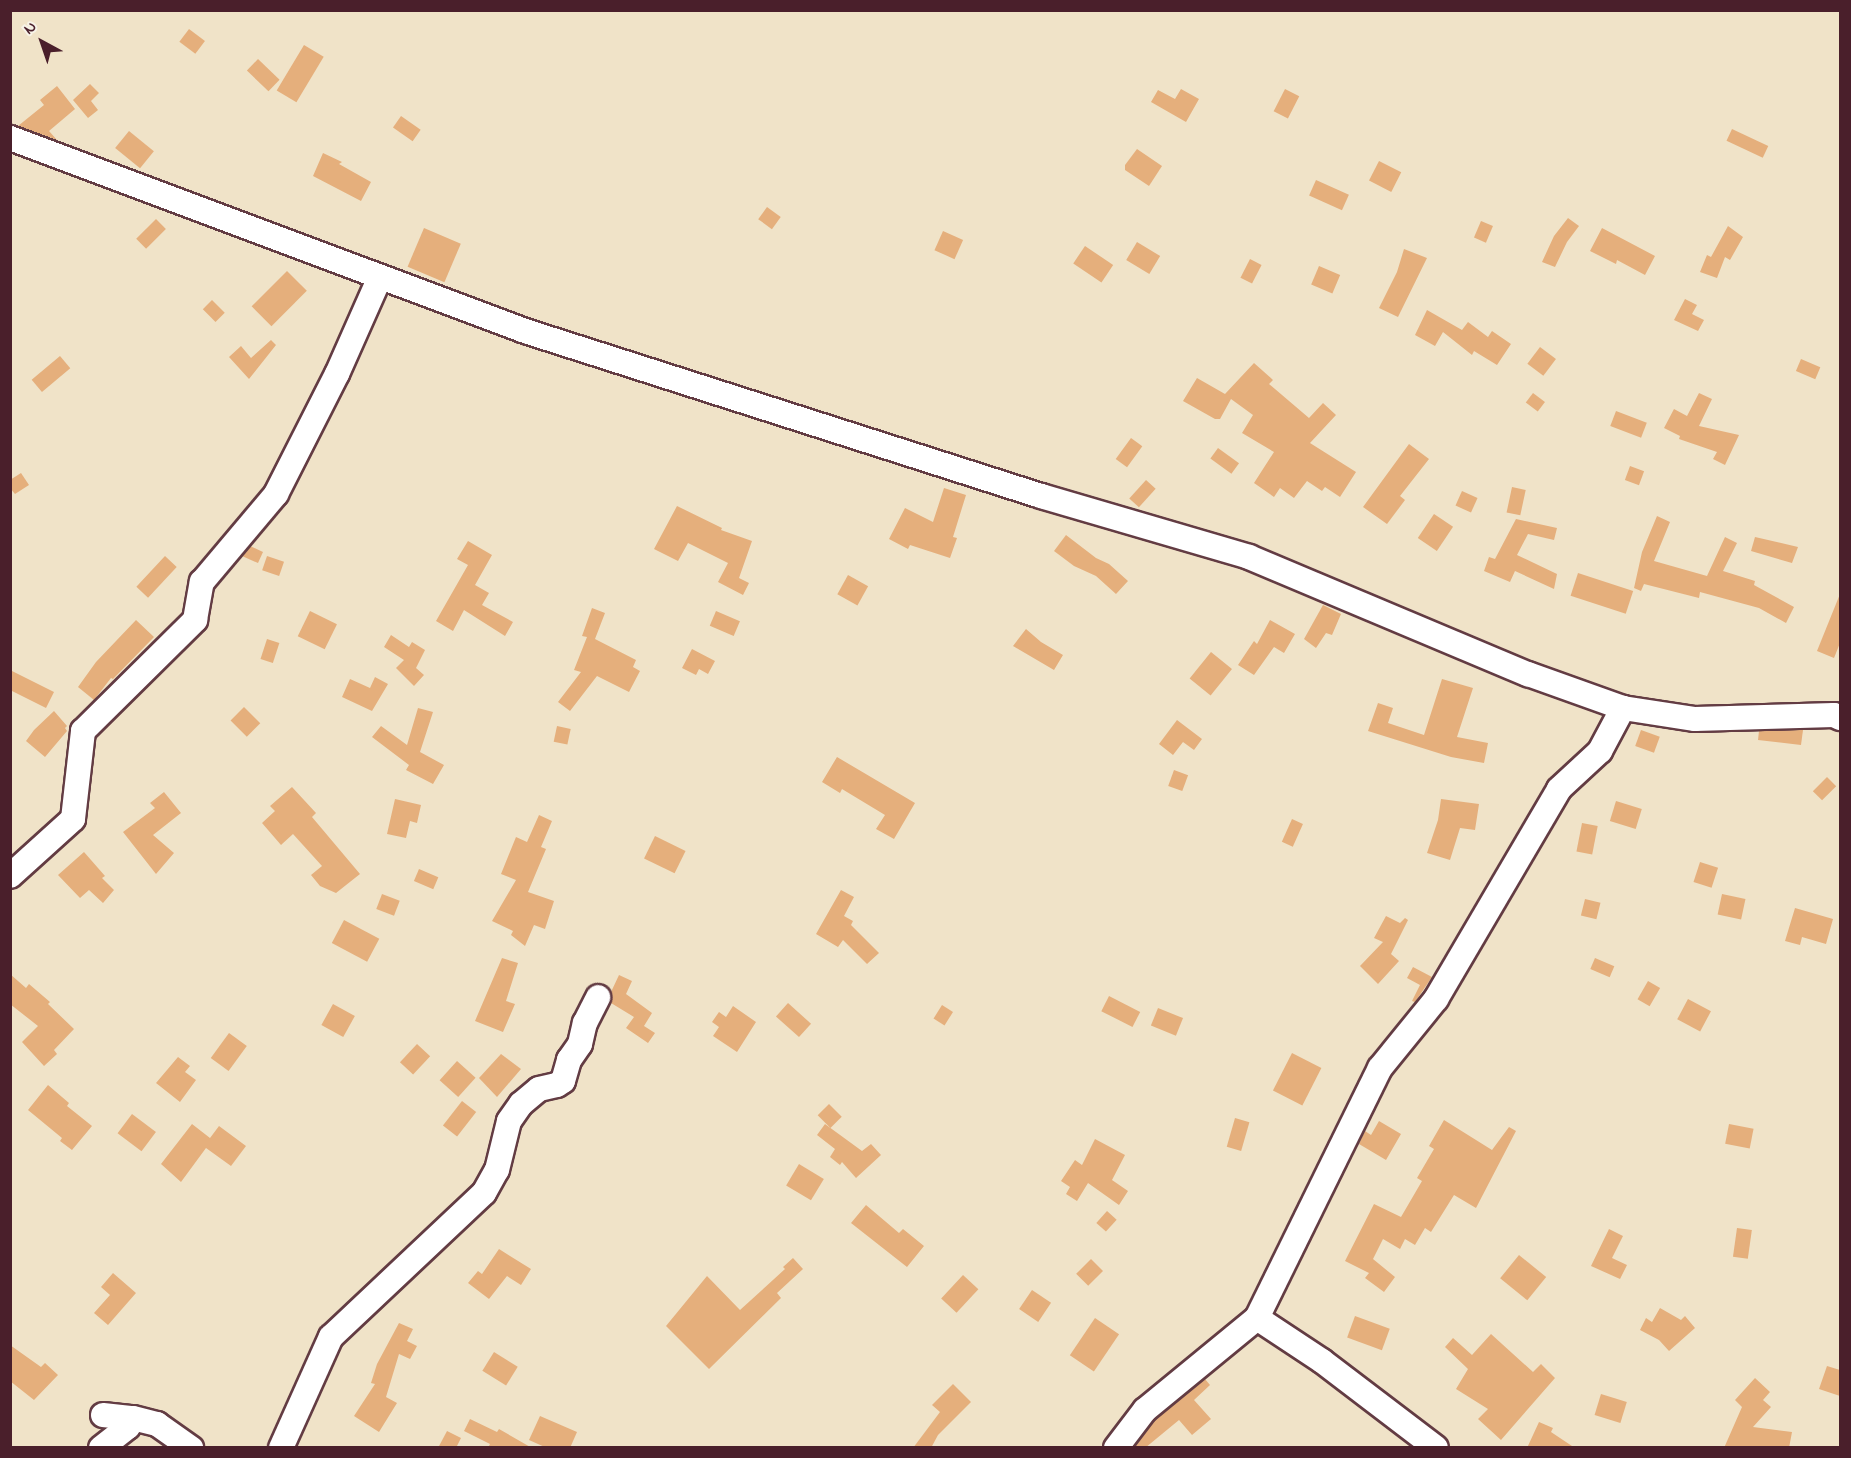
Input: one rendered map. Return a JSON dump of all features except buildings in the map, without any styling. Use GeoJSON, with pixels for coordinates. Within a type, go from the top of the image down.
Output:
{"type":"FeatureCollection","features":[{"type":"Feature","properties":{"kind":"street"},"geometry":{"type":"LineString","coordinates":[[10,138],[525,331],[1041,496],[1249,557],[1528,674],[1623,708],[1695,719],[1834,715],[1840,718]]}},
{"type":"Feature","properties":{"kind":"street"},"geometry":{"type":"LineString","coordinates":[[10,876],[73,819],[83,730],[195,620],[202,582],[276,494],[337,374],[380,277]]}},
{"type":"Feature","properties":{"kind":"street"},"geometry":{"type":"LineString","coordinates":[[1116,1448],[1145,1410],[1257,1318],[1380,1068],[1436,999],[1560,789],[1600,751],[1623,708]]}},
{"type":"Feature","properties":{"kind":"street"},"geometry":{"type":"LineString","coordinates":[[281,1448],[331,1337],[484,1193],[497,1170],[509,1121],[521,1104],[539,1089],[557,1085],[563,1081],[568,1060],[580,1044],[585,1023],[598,997]]}},
{"type":"Feature","properties":{"kind":"street"},"geometry":{"type":"LineString","coordinates":[[1257,1318],[1322,1361],[1436,1448]]}},
{"type":"Feature","properties":{"kind":"street"},"geometry":{"type":"LineString","coordinates":[[103,1415],[133,1418],[157,1424],[191,1448]]}},
{"type":"Feature","properties":{"kind":"street"},"geometry":{"type":"LineString","coordinates":[[101,1448],[128,1427],[133,1418]]}}]}
